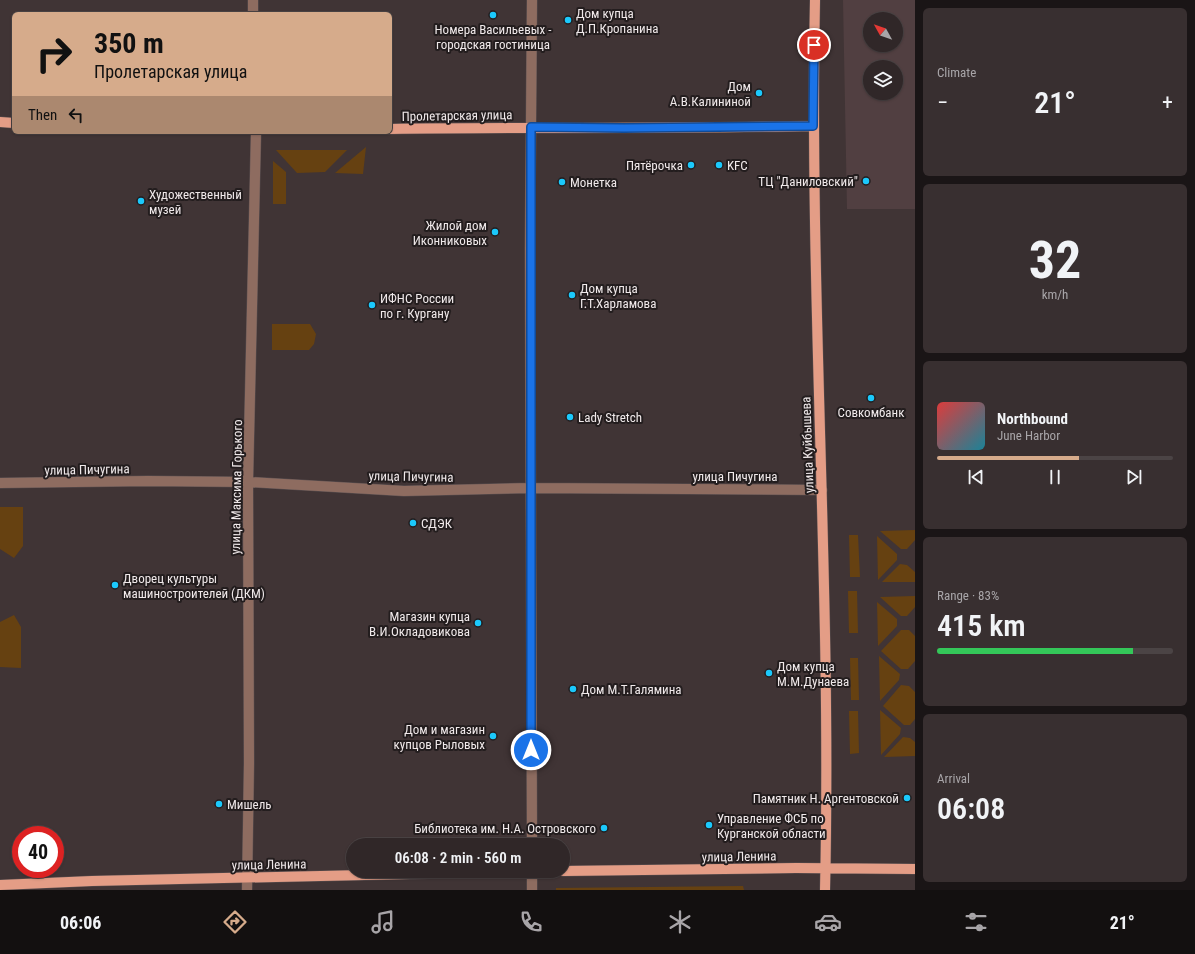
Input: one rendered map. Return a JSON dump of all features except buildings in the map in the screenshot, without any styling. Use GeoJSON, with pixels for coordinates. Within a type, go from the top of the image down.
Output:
{"type":"FeatureCollection","features":[{"type":"Feature","properties":{"kind":"main road","name":"улица Куйбышева"},"geometry":{"type":"LineString","coordinates":[[815,0],[813,126],[816,328],[822,490],[826,766],[825,890]]}},
{"type":"Feature","properties":{"kind":"main road"},"geometry":{"type":"LineString","coordinates":[[0,122],[12,123]]}},
{"type":"Feature","properties":{"kind":"main road","name":"Пролетарская улица"},"geometry":{"type":"LineString","coordinates":[[392,129],[813,126]]}},
{"type":"Feature","properties":{"kind":"main road","name":"улица Ленина"},"geometry":{"type":"LineString","coordinates":[[570,871],[825,868],[915,869]]}},
{"type":"Feature","properties":{"kind":"main road","name":"улица Ленина"},"geometry":{"type":"LineString","coordinates":[[0,885],[346,876]]}},
{"type":"Feature","properties":{"kind":"street"},"geometry":{"type":"LineString","coordinates":[[253,0],[253,12]]}},
{"type":"Feature","properties":{"kind":"street"},"geometry":{"type":"LineString","coordinates":[[532,0],[530,488],[532,838]]}},
{"type":"Feature","properties":{"kind":"street","name":"улица Максима Горького"},"geometry":{"type":"LineString","coordinates":[[247,890],[249,763],[248,482],[256,134]]}},
{"type":"Feature","properties":{"kind":"street","name":"улица Пичугина"},"geometry":{"type":"LineString","coordinates":[[0,483],[148,481],[248,482],[404,490],[530,488],[822,490]]}},
{"type":"Feature","properties":{"kind":"street"},"geometry":{"type":"LineString","coordinates":[[532,878],[532,890]]}},
{"type":"Feature","properties":{"kind":"shaded area"},"geometry":{"type":"Polygon","coordinates":[[[843,0],[915,0],[915,209],[847,209],[843,0]]]}},
{"type":"Feature","properties":{"kind":"shaded area"},"geometry":{"type":"Polygon","coordinates":[[[366,147],[363,174],[335,173],[366,147]]]}},
{"type":"Feature","properties":{"kind":"shaded area"},"geometry":{"type":"Polygon","coordinates":[[[276,150],[347,150],[325,172],[297,173],[276,150]]]}},
{"type":"Feature","properties":{"kind":"shaded area"},"geometry":{"type":"Polygon","coordinates":[[[273,161],[286,172],[286,204],[273,204],[273,161]]]}},
{"type":"Feature","properties":{"kind":"shaded area"},"geometry":{"type":"Polygon","coordinates":[[[272,324],[310,324],[316,334],[314,344],[309,350],[272,350],[272,324]]]}},
{"type":"Feature","properties":{"kind":"shaded area"},"geometry":{"type":"Polygon","coordinates":[[[0,507],[23,507],[23,546],[14,558],[0,549],[0,507]]]}},
{"type":"Feature","properties":{"kind":"shaded area"},"geometry":{"type":"Polygon","coordinates":[[[915,530],[915,540],[907,549],[901,549],[880,531],[915,530]]]}},
{"type":"Feature","properties":{"kind":"shaded area"},"geometry":{"type":"Polygon","coordinates":[[[849,535],[858,535],[860,577],[850,577],[849,535]]]}},
{"type":"Feature","properties":{"kind":"shaded area"},"geometry":{"type":"Polygon","coordinates":[[[877,536],[897,554],[897,560],[878,580],[877,536]]]}},
{"type":"Feature","properties":{"kind":"shaded area"},"geometry":{"type":"Polygon","coordinates":[[[900,564],[907,565],[915,572],[915,582],[882,582],[900,564]]]}},
{"type":"Feature","properties":{"kind":"shaded area"},"geometry":{"type":"Polygon","coordinates":[[[848,591],[857,591],[858,633],[849,633],[848,591]]]}},
{"type":"Feature","properties":{"kind":"shaded area"},"geometry":{"type":"Polygon","coordinates":[[[915,596],[915,607],[907,616],[901,616],[880,597],[915,596]]]}},
{"type":"Feature","properties":{"kind":"shaded area"},"geometry":{"type":"Polygon","coordinates":[[[877,602],[897,619],[897,626],[878,646],[877,602]]]}},
{"type":"Feature","properties":{"kind":"shaded area"},"geometry":{"type":"Polygon","coordinates":[[[14,615],[21,627],[21,668],[0,667],[0,622],[14,615]]]}},
{"type":"Feature","properties":{"kind":"shaded area"},"geometry":{"type":"Polygon","coordinates":[[[901,630],[909,630],[915,636],[915,661],[908,669],[901,669],[881,651],[901,630]]]}},
{"type":"Feature","properties":{"kind":"shaded area"},"geometry":{"type":"Polygon","coordinates":[[[879,656],[900,674],[899,680],[880,701],[879,656]]]}},
{"type":"Feature","properties":{"kind":"shaded area"},"geometry":{"type":"Polygon","coordinates":[[[850,658],[858,658],[859,700],[851,700],[850,658]]]}},
{"type":"Feature","properties":{"kind":"shaded area"},"geometry":{"type":"Polygon","coordinates":[[[901,685],[909,686],[915,692],[915,719],[910,725],[904,725],[883,706],[901,685]]]}},
{"type":"Feature","properties":{"kind":"shaded area"},"geometry":{"type":"Polygon","coordinates":[[[880,710],[901,728],[900,734],[881,755],[880,710]]]}},
{"type":"Feature","properties":{"kind":"shaded area"},"geometry":{"type":"Polygon","coordinates":[[[849,711],[858,711],[859,753],[850,754],[849,711]]]}},
{"type":"Feature","properties":{"kind":"shaded area"},"geometry":{"type":"Polygon","coordinates":[[[903,737],[910,738],[915,742],[915,756],[884,757],[903,737]]]}},
{"type":"Feature","properties":{"kind":"shaded area"},"geometry":{"type":"Polygon","coordinates":[[[743,886],[744,890],[556,890],[556,888],[743,886]]]}},
{"type":"Feature","properties":{"kind":"place","name":"Номера Васильевых - городская гостиница"},"geometry":{"type":"Point","coordinates":[493,15]}},
{"type":"Feature","properties":{"kind":"place","name":"Дом купца Д.П.Кропанина"},"geometry":{"type":"Point","coordinates":[568,20]}},
{"type":"Feature","properties":{"kind":"place","name":"Дом А.В.Калининой"},"geometry":{"type":"Point","coordinates":[759,93]}},
{"type":"Feature","properties":{"kind":"place","name":"Пятёрочка"},"geometry":{"type":"Point","coordinates":[691,165]}},
{"type":"Feature","properties":{"kind":"place","name":"KFC"},"geometry":{"type":"Point","coordinates":[719,165]}},
{"type":"Feature","properties":{"kind":"place","name":"ТЦ \"Даниловский\""},"geometry":{"type":"Point","coordinates":[866,181]}},
{"type":"Feature","properties":{"kind":"place","name":"Монетка"},"geometry":{"type":"Point","coordinates":[562,182]}},
{"type":"Feature","properties":{"kind":"place","name":"Художественный музей"},"geometry":{"type":"Point","coordinates":[141,201]}},
{"type":"Feature","properties":{"kind":"place","name":"Жилой дом Иконниковых"},"geometry":{"type":"Point","coordinates":[495,232]}},
{"type":"Feature","properties":{"kind":"place","name":"Дом купца Г.Т.Харламова"},"geometry":{"type":"Point","coordinates":[572,295]}},
{"type":"Feature","properties":{"kind":"place","name":"ИФНС России по г. Кургану"},"geometry":{"type":"Point","coordinates":[372,305]}},
{"type":"Feature","properties":{"kind":"place","name":"Совкомбанк"},"geometry":{"type":"Point","coordinates":[871,398]}},
{"type":"Feature","properties":{"kind":"place","name":"Lady Stretch"},"geometry":{"type":"Point","coordinates":[570,417]}},
{"type":"Feature","properties":{"kind":"place","name":"СДЭК"},"geometry":{"type":"Point","coordinates":[413,523]}},
{"type":"Feature","properties":{"kind":"place","name":"Дворец культуры машиностроителей (ДКМ)"},"geometry":{"type":"Point","coordinates":[115,585]}},
{"type":"Feature","properties":{"kind":"place","name":"Магазин купца В.И.Окладовикова"},"geometry":{"type":"Point","coordinates":[478,623]}},
{"type":"Feature","properties":{"kind":"place","name":"Дом купца М.М.Дунаева"},"geometry":{"type":"Point","coordinates":[769,673]}},
{"type":"Feature","properties":{"kind":"place","name":"Дом М.Т.Галямина"},"geometry":{"type":"Point","coordinates":[573,689]}},
{"type":"Feature","properties":{"kind":"place","name":"Дом и магазин купцов Рыловых"},"geometry":{"type":"Point","coordinates":[493,736]}},
{"type":"Feature","properties":{"kind":"place","name":"Памятник Н. Аргентовской"},"geometry":{"type":"Point","coordinates":[907,798]}},
{"type":"Feature","properties":{"kind":"place","name":"Мишель"},"geometry":{"type":"Point","coordinates":[219,804]}},
{"type":"Feature","properties":{"kind":"place","name":"Управление ФСБ по Курганской области"},"geometry":{"type":"Point","coordinates":[709,825]}},
{"type":"Feature","properties":{"kind":"place","name":"Библиотека им. Н.А. Островского"},"geometry":{"type":"Point","coordinates":[604,828]}},
{"type":"Feature","properties":{"kind":"route"},"geometry":{"type":"LineString","coordinates":[[531,750],[531,127],[624,128],[813,126],[814,45]]}}]}
